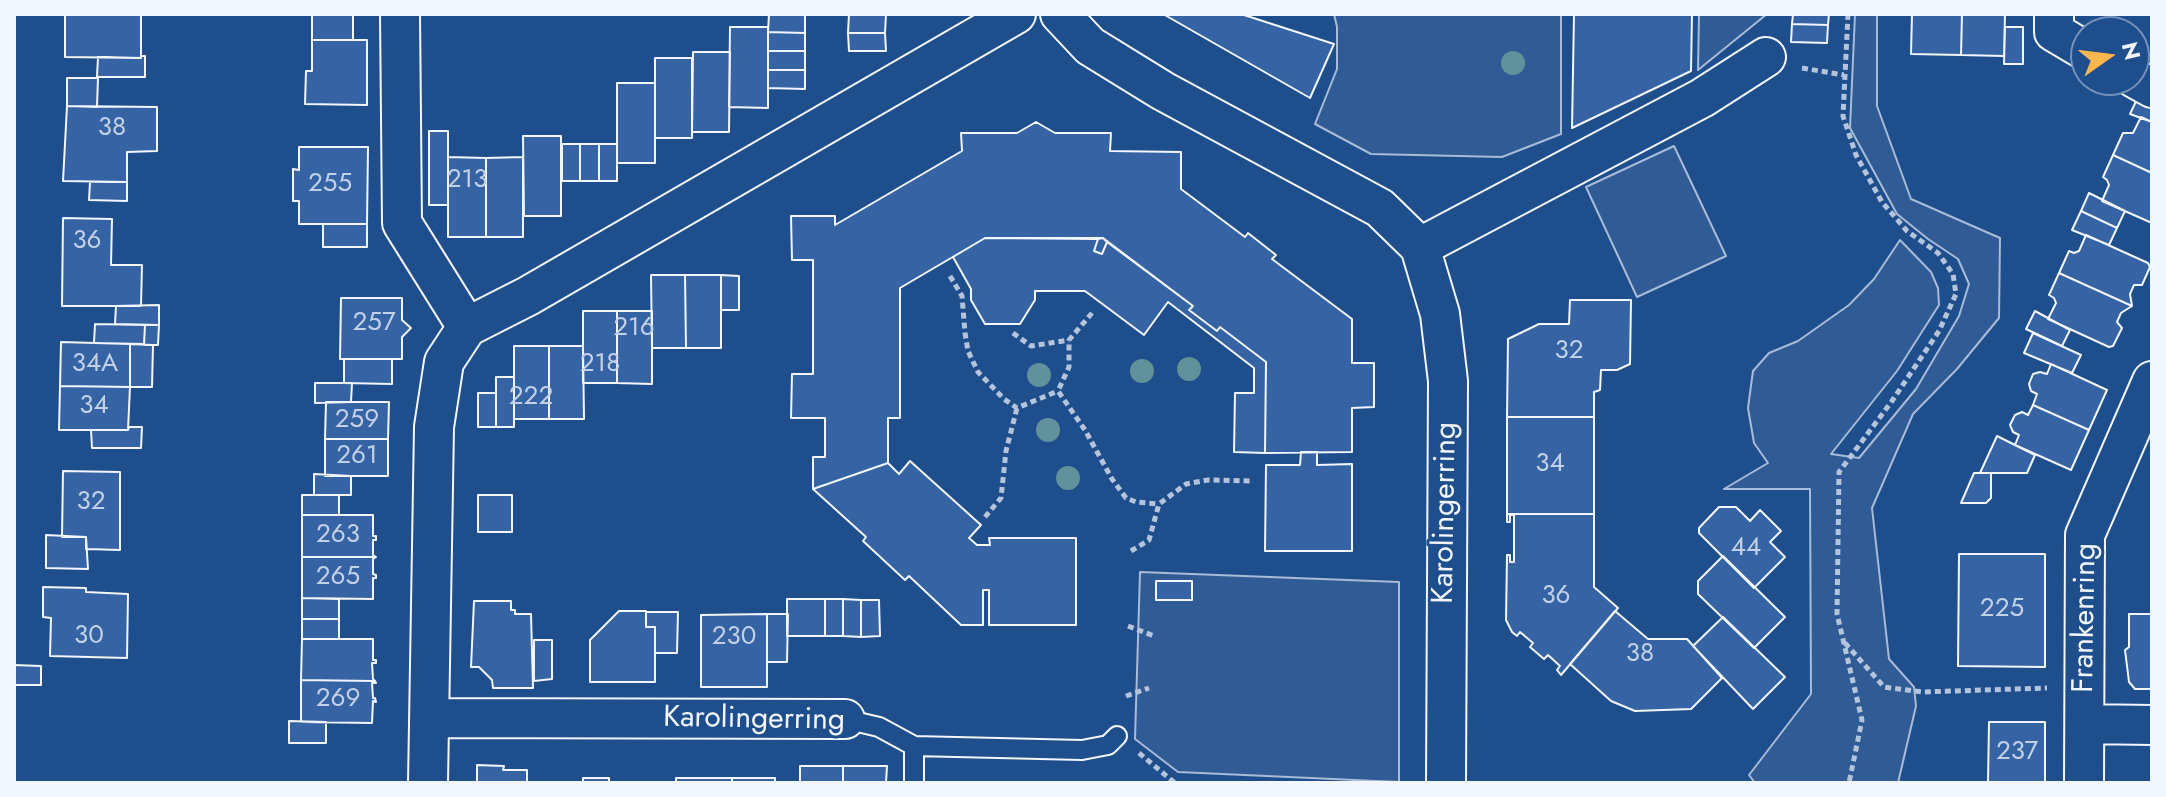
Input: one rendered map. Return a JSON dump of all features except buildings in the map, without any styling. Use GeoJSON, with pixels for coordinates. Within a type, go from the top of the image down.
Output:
{"type":"FeatureCollection","features":[{"type":"Feature","properties":{"kind":"street"},"geometry":{"type":"LineString","coordinates":[[400,14],[402,223],[467,327]]}},
{"type":"Feature","properties":{"kind":"street"},"geometry":{"type":"LineString","coordinates":[[428,783],[434,427],[444,362],[467,327],[528,296],[1016,14]]}},
{"type":"Feature","properties":{"kind":"street","name":"Karolingerring"},"geometry":{"type":"LineString","coordinates":[[1060,14],[1090,46],[1163,91],[1380,208],[1420,247],[1440,314],[1448,381],[1446,783]]}},
{"type":"Feature","properties":{"kind":"street"},"geometry":{"type":"LineString","coordinates":[[2054,14],[2054,32],[2070,42]]}},
{"type":"Feature","properties":{"kind":"street"},"geometry":{"type":"LineString","coordinates":[[1420,247],[1702,98],[1766,57]]}},
{"type":"Feature","properties":{"kind":"street","name":"Frankenring"},"geometry":{"type":"LineString","coordinates":[[2084,783],[2085,535],[2152,381]]}},
{"type":"Feature","properties":{"kind":"street","name":"Frankenring"},"geometry":{"type":"LineString","coordinates":[[2084,706],[2152,725]]}},
{"type":"Feature","properties":{"kind":"street","name":"Karolingerring"},"geometry":{"type":"LineString","coordinates":[[429,718],[845,719]]}},
{"type":"Feature","properties":{"kind":"lane","name":"Karolingerring"},"geometry":{"type":"LineString","coordinates":[[845,719],[879,727],[914,746],[1082,750],[1108,745],[1117,736]]}},
{"type":"Feature","properties":{"kind":"lane"},"geometry":{"type":"LineString","coordinates":[[914,746],[914,783]]}},
{"type":"Feature","properties":{"kind":"path"},"geometry":{"type":"LineString","coordinates":[[1848,14],[1843,116],[1856,155],[1890,212],[1907,231],[1938,253],[1953,274],[1956,294],[1939,331],[1839,472],[1837,614],[1862,720],[1849,783]]}},
{"type":"Feature","properties":{"kind":"path"},"geometry":{"type":"LineString","coordinates":[[950,276],[962,296],[968,351],[978,372],[1017,408]]}},
{"type":"Feature","properties":{"kind":"path"},"geometry":{"type":"LineString","coordinates":[[1017,408],[1058,391],[1069,367],[1069,340],[1092,313]]}},
{"type":"Feature","properties":{"kind":"path"},"geometry":{"type":"LineString","coordinates":[[1013,333],[1031,346],[1069,340]]}},
{"type":"Feature","properties":{"kind":"path"},"geometry":{"type":"LineString","coordinates":[[1058,391],[1126,498],[1159,504]]}},
{"type":"Feature","properties":{"kind":"path"},"geometry":{"type":"LineString","coordinates":[[985,517],[1001,498],[1006,451],[1017,408]]}},
{"type":"Feature","properties":{"kind":"path"},"geometry":{"type":"LineString","coordinates":[[1131,551],[1149,540],[1159,504],[1186,484],[1208,480],[1253,481]]}},
{"type":"Feature","properties":{"kind":"path"},"geometry":{"type":"LineString","coordinates":[[1128,626],[1154,636]]}},
{"type":"Feature","properties":{"kind":"path"},"geometry":{"type":"LineString","coordinates":[[1843,641],[1884,687],[2084,706]]}},
{"type":"Feature","properties":{"kind":"path"},"geometry":{"type":"LineString","coordinates":[[1126,696],[1149,688]]}},
{"type":"Feature","properties":{"kind":"path"},"geometry":{"type":"LineString","coordinates":[[1117,736],[1175,783]]}},
{"type":"Feature","properties":{"kind":"shaded area"},"geometry":{"type":"Polygon","coordinates":[[[1334,14],[1561,14],[1561,134],[1502,157],[1371,154],[1315,124],[1337,69],[1334,14]]]}},
{"type":"Feature","properties":{"kind":"shaded area"},"geometry":{"type":"Polygon","coordinates":[[[1699,14],[1767,14],[1698,70],[1699,14]]]}},
{"type":"Feature","properties":{"kind":"shaded area"},"geometry":{"type":"Polygon","coordinates":[[[1855,14],[1877,14],[1877,106],[1911,199],[2000,238],[1999,318],[1957,369],[1913,414],[1872,508],[1889,659],[1914,687],[1916,706],[1898,783],[1755,783],[1749,775],[1811,694],[1810,489],[1724,489],[1768,463],[1754,443],[1748,408],[1753,371],[1769,353],[1798,341],[1849,305],[1874,279],[1900,240],[1931,272],[1938,288],[1939,305],[1897,371],[1831,454],[1859,458],[1916,389],[1959,316],[1969,284],[1958,259],[1897,214],[1850,128],[1855,14]]]}},
{"type":"Feature","properties":{"kind":"shaded area"},"geometry":{"type":"Polygon","coordinates":[[[1674,146],[1726,256],[1637,297],[1586,187],[1674,146]]]}},
{"type":"Feature","properties":{"kind":"shaded area"},"geometry":{"type":"Polygon","coordinates":[[[1140,572],[1399,582],[1399,782],[1178,772],[1135,739],[1140,572]]]}}]}
